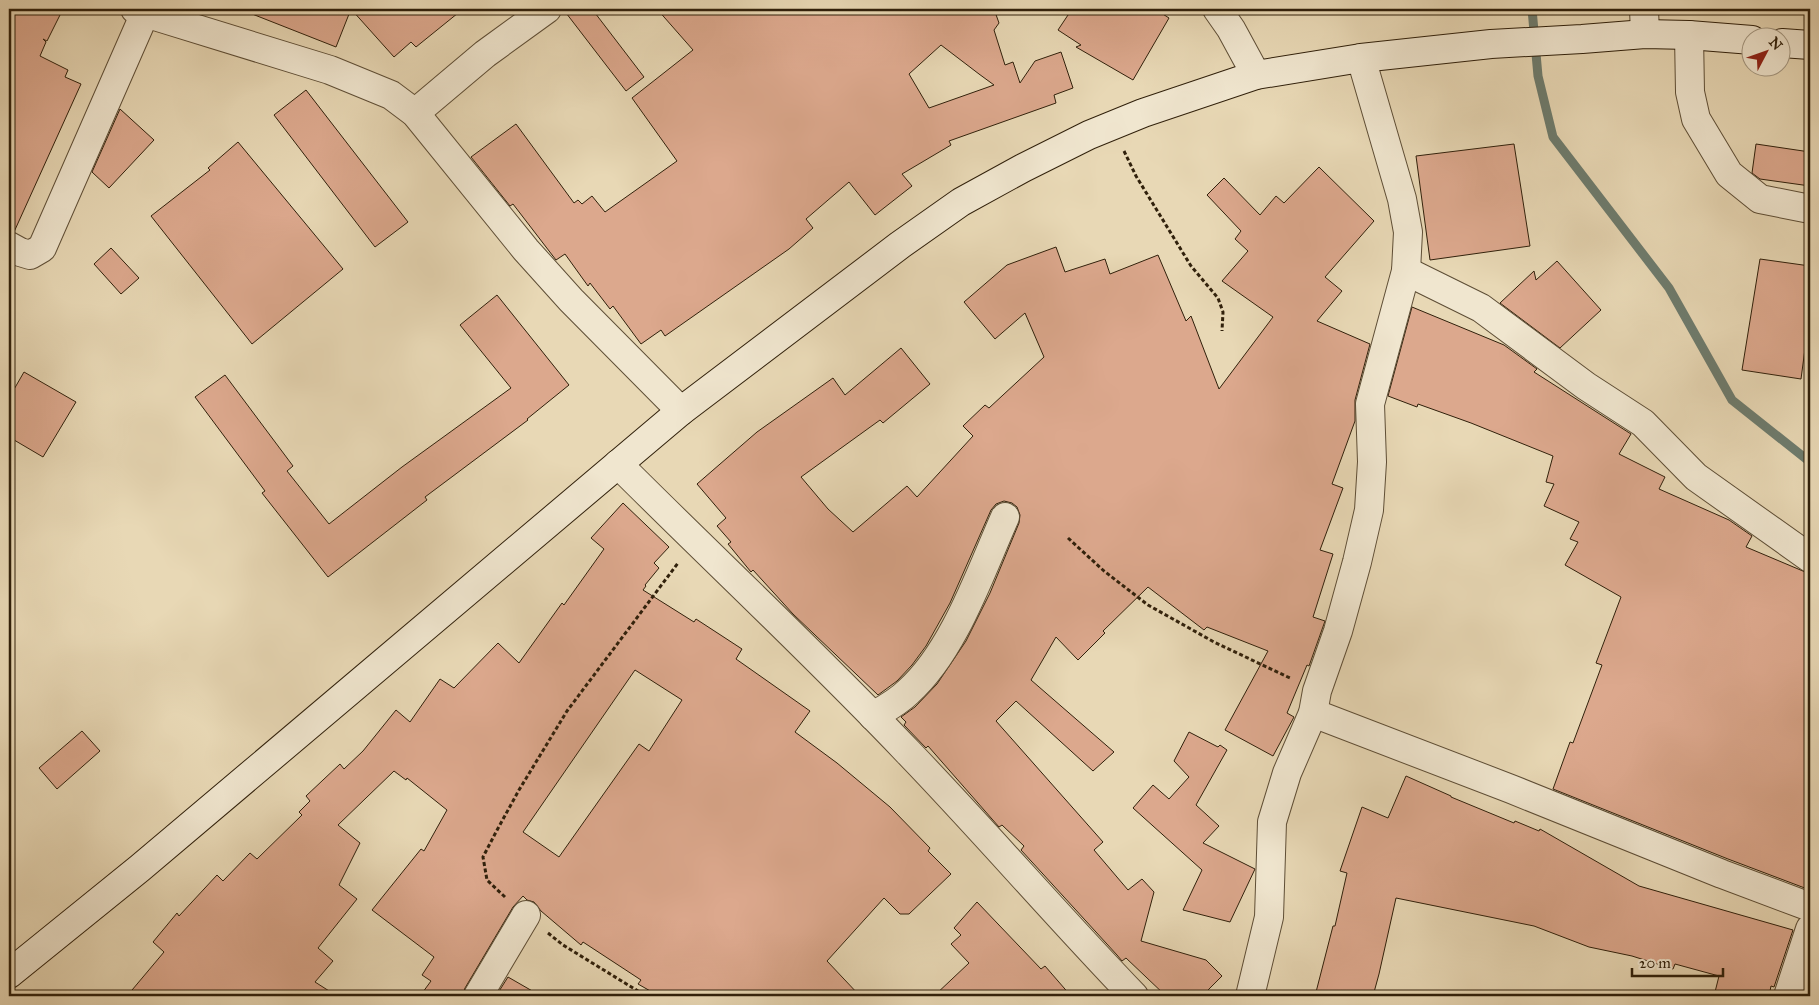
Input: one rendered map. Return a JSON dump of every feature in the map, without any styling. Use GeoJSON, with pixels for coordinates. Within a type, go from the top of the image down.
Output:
{"type":"FeatureCollection","features":[{"type":"Feature","properties":{"kind":"street"},"geometry":{"type":"LineString","coordinates":[[414,113],[485,54],[546,9]]}},
{"type":"Feature","properties":{"kind":"street"},"geometry":{"type":"LineString","coordinates":[[1217,9],[1231,29],[1256,75]]}},
{"type":"Feature","properties":{"kind":"street"},"geometry":{"type":"LineString","coordinates":[[9,246],[30,255],[42,248],[140,11],[330,70],[391,95],[414,113],[526,250],[571,300],[680,411]]}},
{"type":"Feature","properties":{"kind":"street"},"geometry":{"type":"LineString","coordinates":[[9,974],[148,861],[680,411],[900,245],[961,202],[1023,168],[1111,126],[1143,113],[1256,75],[1361,58],[1491,44],[1582,39],[1644,21],[1689,35],[1742,39]]}},
{"type":"Feature","properties":{"kind":"street"},"geometry":{"type":"LineString","coordinates":[[1689,35],[1690,92],[1696,119],[1729,174],[1760,200],[1810,209]]}},
{"type":"Feature","properties":{"kind":"street"},"geometry":{"type":"LineString","coordinates":[[1792,44],[1810,45]]}},
{"type":"Feature","properties":{"kind":"street"},"geometry":{"type":"LineString","coordinates":[[1250,996],[1269,917],[1272,822],[1287,773],[1315,702],[1338,631],[1357,562],[1369,510],[1372,462],[1370,404],[1406,271],[1408,232],[1402,199],[1361,58]]}},
{"type":"Feature","properties":{"kind":"street"},"geometry":{"type":"LineString","coordinates":[[1406,271],[1481,308],[1586,386],[1643,423],[1696,477],[1810,558]]}},
{"type":"Feature","properties":{"kind":"street"},"geometry":{"type":"LineString","coordinates":[[618,464],[695,541],[806,646],[1134,996]]}},
{"type":"Feature","properties":{"kind":"street"},"geometry":{"type":"LineString","coordinates":[[873,716],[908,693],[934,664],[962,614],[1005,517]]}},
{"type":"Feature","properties":{"kind":"street"},"geometry":{"type":"LineString","coordinates":[[1315,702],[1511,789],[1722,874],[1810,907]]}},
{"type":"Feature","properties":{"kind":"street"},"geometry":{"type":"LineString","coordinates":[[478,996],[526,915]]}},
{"type":"Feature","properties":{"kind":"street"},"geometry":{"type":"LineString","coordinates":[[1798,986],[1810,929]]}},
{"type":"Feature","properties":{"kind":"path"},"geometry":{"type":"LineString","coordinates":[[1111,126],[1159,216],[1191,266],[1218,298],[1223,312],[1222,331]]}},
{"type":"Feature","properties":{"kind":"path"},"geometry":{"type":"LineString","coordinates":[[1068,538],[1104,571],[1148,605],[1315,702]]}},
{"type":"Feature","properties":{"kind":"path"},"geometry":{"type":"LineString","coordinates":[[646,996],[563,945],[526,915],[487,880],[483,857],[519,790],[567,711],[695,541]]}},
{"type":"Feature","properties":{"kind":"building"},"geometry":{"type":"Polygon","coordinates":[[[9,9],[63,9],[47,41],[43,39],[46,42],[40,56],[68,70],[65,77],[81,84],[14,232],[9,230],[9,9]]]}},
{"type":"Feature","properties":{"kind":"building"},"geometry":{"type":"Polygon","coordinates":[[[242,9],[351,9],[336,47],[242,9]]]}},
{"type":"Feature","properties":{"kind":"building"},"geometry":{"type":"Polygon","coordinates":[[[351,9],[463,9],[416,47],[411,42],[394,57],[351,9]]]}},
{"type":"Feature","properties":{"kind":"building"},"geometry":{"type":"Polygon","coordinates":[[[563,9],[592,9],[644,77],[626,91],[563,9]]]}},
{"type":"Feature","properties":{"kind":"building"},"geometry":{"type":"Polygon","coordinates":[[[657,9],[994,9],[999,23],[994,30],[1005,65],[1013,62],[1020,83],[1035,61],[1061,52],[1073,88],[1054,95],[1056,103],[949,141],[951,145],[902,174],[912,186],[875,215],[849,182],[806,219],[813,228],[789,249],[665,336],[661,330],[641,344],[613,306],[610,309],[590,283],[588,286],[565,254],[556,260],[513,204],[510,206],[471,157],[516,124],[574,203],[578,200],[582,204],[592,196],[605,212],[677,161],[632,98],[693,50],[657,9]],[[941,45],[909,74],[929,108],[994,85],[941,45]]]}},
{"type":"Feature","properties":{"kind":"building"},"geometry":{"type":"Polygon","coordinates":[[[1072,9],[1155,9],[1169,18],[1133,80],[1076,47],[1081,45],[1058,30],[1072,9]]]}},
{"type":"Feature","properties":{"kind":"building"},"geometry":{"type":"Polygon","coordinates":[[[306,90],[408,222],[375,247],[274,115],[306,90]]]}},
{"type":"Feature","properties":{"kind":"building"},"geometry":{"type":"Polygon","coordinates":[[[120,109],[154,140],[109,188],[92,172],[120,109]]]}},
{"type":"Feature","properties":{"kind":"building"},"geometry":{"type":"Polygon","coordinates":[[[238,142],[343,269],[252,344],[151,216],[210,170],[208,168],[238,142]]]}},
{"type":"Feature","properties":{"kind":"building"},"geometry":{"type":"Polygon","coordinates":[[[1514,144],[1530,246],[1430,260],[1416,156],[1514,144]]]}},
{"type":"Feature","properties":{"kind":"building"},"geometry":{"type":"Polygon","coordinates":[[[1756,144],[1810,152],[1810,186],[1760,179],[1752,173],[1756,144]]]}},
{"type":"Feature","properties":{"kind":"building"},"geometry":{"type":"Polygon","coordinates":[[[1319,167],[1374,221],[1325,277],[1342,291],[1317,321],[1370,344],[1355,400],[1355,421],[1332,484],[1343,488],[1320,550],[1333,554],[1313,617],[1325,621],[1309,666],[1307,665],[1287,713],[1294,717],[1273,756],[1225,730],[1268,651],[1207,627],[1204,630],[1148,587],[1103,631],[1105,633],[1078,660],[1056,637],[1031,680],[1114,752],[1093,771],[1016,701],[996,721],[1103,842],[1094,850],[1128,890],[1142,879],[1154,892],[1141,941],[1206,960],[1222,976],[1202,996],[1166,996],[1126,958],[1122,961],[1021,850],[1024,846],[1002,825],[999,827],[928,746],[926,748],[904,725],[906,722],[901,717],[915,707],[937,684],[966,641],[990,593],[1019,523],[1020,515],[1017,507],[1012,503],[1004,501],[996,504],[991,510],[950,603],[926,646],[897,681],[878,695],[793,614],[753,570],[751,572],[728,544],[731,542],[717,526],[726,518],[697,484],[757,432],[833,378],[845,395],[901,348],[930,384],[883,423],[880,420],[801,477],[828,509],[853,532],[907,486],[917,497],[973,436],[963,426],[985,405],[989,408],[1044,357],[1025,313],[995,339],[964,302],[1007,265],[1056,247],[1065,272],[1105,259],[1110,274],[1158,255],[1186,321],[1191,316],[1219,389],[1273,317],[1222,281],[1248,251],[1235,239],[1241,231],[1207,195],[1224,178],[1260,215],[1276,196],[1284,203],[1319,167]]]}},
{"type":"Feature","properties":{"kind":"building"},"geometry":{"type":"Polygon","coordinates":[[[111,248],[139,278],[121,294],[94,264],[111,248]]]}},
{"type":"Feature","properties":{"kind":"building"},"geometry":{"type":"Polygon","coordinates":[[[1760,259],[1810,266],[1810,326],[1808,326],[1801,379],[1742,370],[1760,259]]]}},
{"type":"Feature","properties":{"kind":"building"},"geometry":{"type":"Polygon","coordinates":[[[1557,261],[1601,310],[1560,348],[1500,303],[1534,271],[1536,280],[1557,261]]]}},
{"type":"Feature","properties":{"kind":"building"},"geometry":{"type":"Polygon","coordinates":[[[497,295],[569,385],[528,420],[425,497],[427,500],[328,577],[262,493],[265,491],[195,397],[225,375],[293,466],[287,471],[329,524],[402,467],[511,388],[460,325],[497,295]]]}},
{"type":"Feature","properties":{"kind":"building"},"geometry":{"type":"Polygon","coordinates":[[[1412,307],[1504,345],[1537,369],[1534,372],[1631,434],[1619,454],[1665,477],[1659,489],[1729,520],[1752,536],[1746,547],[1810,574],[1810,890],[1553,789],[1570,742],[1573,743],[1602,665],[1596,663],[1621,597],[1565,565],[1578,542],[1570,539],[1579,522],[1544,506],[1554,484],[1546,482],[1553,456],[1471,423],[1418,404],[1417,407],[1388,396],[1412,307]]]}},
{"type":"Feature","properties":{"kind":"building"},"geometry":{"type":"Polygon","coordinates":[[[24,372],[76,402],[43,457],[9,437],[9,398],[24,372]]]}},
{"type":"Feature","properties":{"kind":"building"},"geometry":{"type":"Polygon","coordinates":[[[623,503],[669,547],[654,563],[659,568],[643,590],[694,622],[696,619],[742,649],[736,659],[810,711],[795,732],[837,763],[890,807],[930,848],[928,851],[951,874],[909,914],[900,914],[884,898],[827,961],[860,996],[659,996],[638,984],[641,980],[583,942],[581,945],[541,911],[534,902],[527,900],[523,896],[513,907],[462,996],[420,996],[431,981],[422,975],[434,957],[372,910],[421,849],[424,851],[447,810],[407,778],[406,780],[394,771],[338,825],[360,843],[339,885],[357,899],[318,948],[333,961],[315,982],[337,996],[127,996],[164,952],[153,942],[177,913],[179,916],[217,875],[223,881],[250,853],[257,859],[302,815],[299,812],[310,801],[306,796],[340,764],[344,769],[363,751],[396,710],[410,722],[440,679],[454,688],[498,643],[519,663],[604,549],[591,538],[623,503]],[[635,670],[523,832],[559,857],[639,744],[649,751],[682,700],[635,670]]]}},
{"type":"Feature","properties":{"kind":"building"},"geometry":{"type":"Polygon","coordinates":[[[82,731],[100,751],[57,789],[39,768],[82,731]]]}},
{"type":"Feature","properties":{"kind":"building"},"geometry":{"type":"Polygon","coordinates":[[[1189,732],[1218,747],[1220,745],[1227,750],[1196,805],[1219,826],[1203,843],[1255,869],[1230,922],[1183,910],[1202,870],[1133,808],[1153,785],[1169,799],[1189,777],[1174,761],[1189,732]]]}},
{"type":"Feature","properties":{"kind":"building"},"geometry":{"type":"Polygon","coordinates":[[[1406,776],[1514,823],[1515,821],[1539,831],[1540,829],[1639,886],[1793,930],[1774,987],[1771,986],[1769,996],[1714,996],[1719,976],[1675,964],[1673,969],[1632,956],[1589,947],[1534,926],[1396,898],[1373,996],[1315,996],[1333,926],[1335,926],[1347,873],[1340,871],[1362,807],[1388,818],[1406,776]]]}},
{"type":"Feature","properties":{"kind":"building"},"geometry":{"type":"Polygon","coordinates":[[[977,902],[1041,969],[1045,966],[1071,996],[934,996],[969,963],[951,944],[961,935],[954,928],[977,902]]]}},
{"type":"Feature","properties":{"kind":"building"},"geometry":{"type":"Polygon","coordinates":[[[508,977],[541,996],[496,996],[508,977]]]}},
{"type":"Feature","properties":{"kind":"waterway"},"geometry":{"type":"LineString","coordinates":[[1532,9],[1538,76],[1553,137],[1669,288],[1732,400],[1810,462]]}}]}
